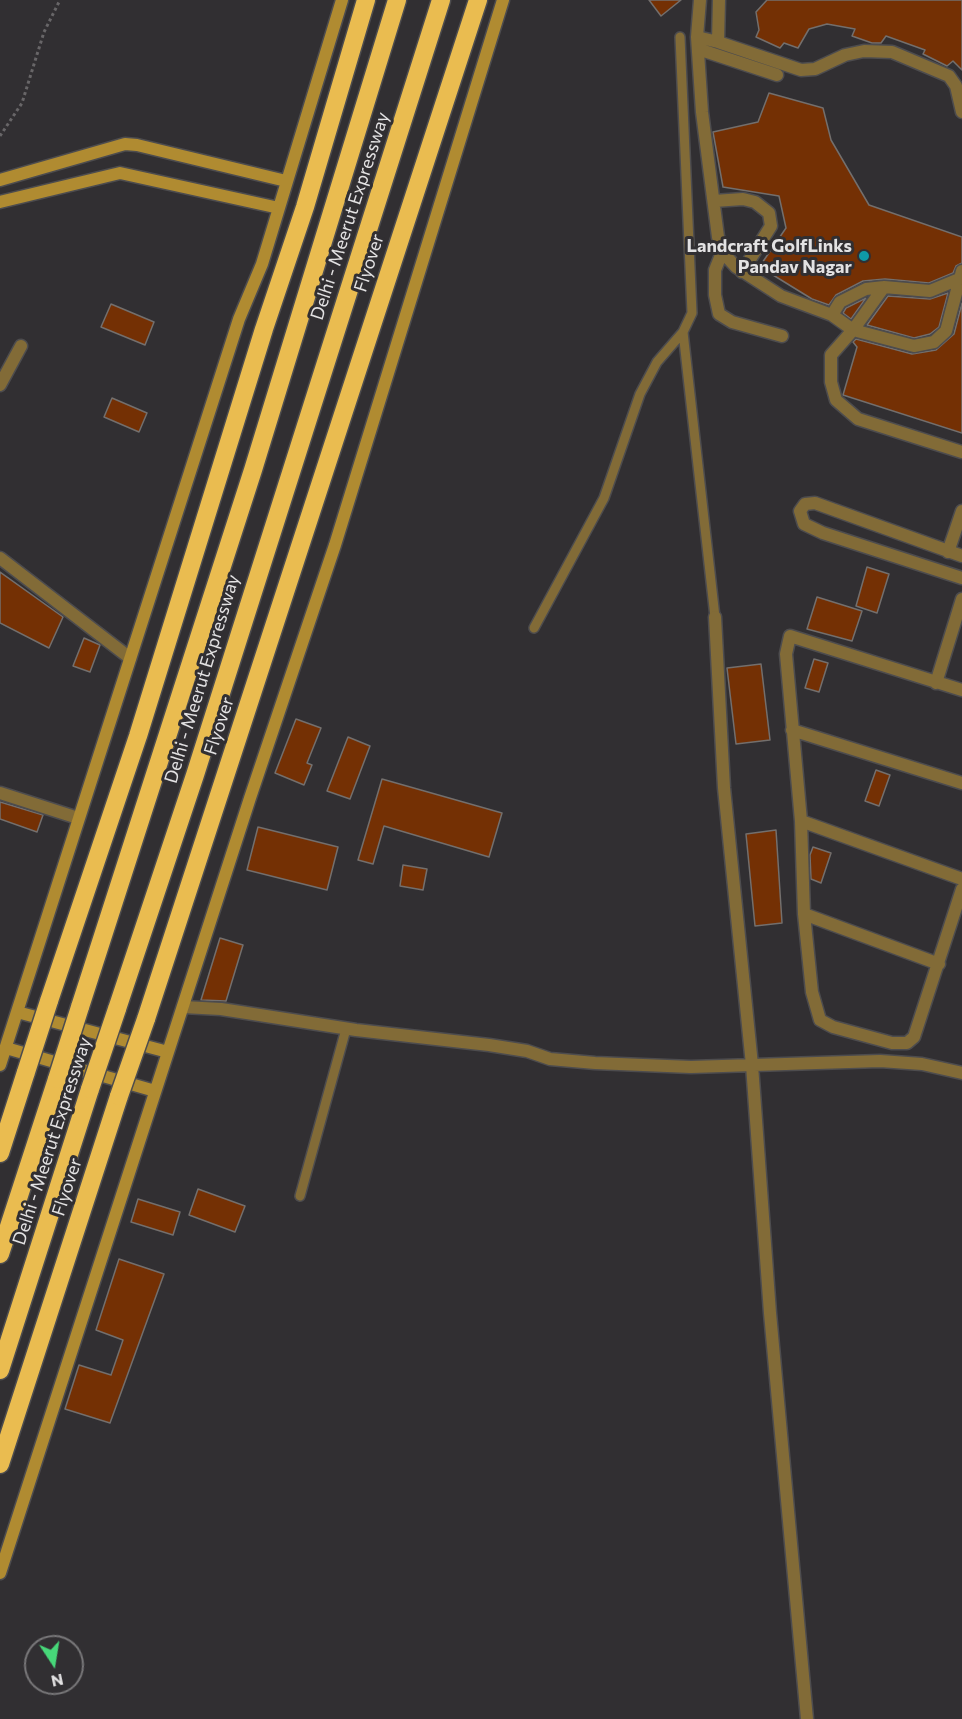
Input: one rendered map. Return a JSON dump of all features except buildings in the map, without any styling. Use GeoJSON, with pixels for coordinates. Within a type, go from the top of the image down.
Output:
{"type":"FeatureCollection","features":[{"type":"Feature","properties":{"kind":"highway"},"geometry":{"type":"LineString","coordinates":[[0,1153],[138,736],[324,143],[366,0]]}},
{"type":"Feature","properties":{"kind":"highway","name":"Delhi - Meerut Expressway"},"geometry":{"type":"LineString","coordinates":[[0,1254],[253,470],[397,0]]}},
{"type":"Feature","properties":{"kind":"highway","name":"Delhi - Meerut Expressway"},"geometry":{"type":"LineString","coordinates":[[0,1370],[90,1089],[195,775],[441,0]]}},
{"type":"Feature","properties":{"kind":"highway","name":"Flyover"},"geometry":{"type":"LineString","coordinates":[[0,1464],[478,0]]}},
{"type":"Feature","properties":{"kind":"street"},"geometry":{"type":"LineString","coordinates":[[0,1065],[3,1047],[17,1012],[235,330],[262,264],[342,0]]}},
{"type":"Feature","properties":{"kind":"street"},"geometry":{"type":"LineString","coordinates":[[0,1573],[334,545],[503,0]]}},
{"type":"Feature","properties":{"kind":"street"},"geometry":{"type":"LineString","coordinates":[[700,0],[698,43],[702,112],[718,237],[726,256],[742,272],[781,297],[832,315],[853,330],[914,346],[934,342],[946,331],[961,275]]}},
{"type":"Feature","properties":{"kind":"street"},"geometry":{"type":"LineString","coordinates":[[718,42],[719,0]]}},
{"type":"Feature","properties":{"kind":"street"},"geometry":{"type":"LineString","coordinates":[[698,43],[718,42],[801,70],[814,69],[845,55],[864,51],[892,52],[949,76],[956,86],[962,112]]}},
{"type":"Feature","properties":{"kind":"street"},"geometry":{"type":"LineString","coordinates":[[698,43],[777,75]]}},
{"type":"Feature","properties":{"kind":"street"},"geometry":{"type":"LineString","coordinates":[[0,180],[125,144],[286,181]]}},
{"type":"Feature","properties":{"kind":"street"},"geometry":{"type":"LineString","coordinates":[[0,202],[120,173],[279,208]]}},
{"type":"Feature","properties":{"kind":"street"},"geometry":{"type":"LineString","coordinates":[[714,201],[743,199],[755,202],[769,213],[771,226],[742,272]]}},
{"type":"Feature","properties":{"kind":"street"},"geometry":{"type":"LineString","coordinates":[[723,250],[715,270],[715,295],[719,314],[732,322],[783,336]]}},
{"type":"Feature","properties":{"kind":"street"},"geometry":{"type":"LineString","coordinates":[[832,315],[840,302],[866,289],[884,286],[930,291],[961,275]]}},
{"type":"Feature","properties":{"kind":"street"},"geometry":{"type":"LineString","coordinates":[[884,286],[853,330],[831,355],[831,382],[836,400],[858,419],[962,452]]}},
{"type":"Feature","properties":{"kind":"street"},"geometry":{"type":"LineString","coordinates":[[0,385],[21,346]]}},
{"type":"Feature","properties":{"kind":"street"},"geometry":{"type":"LineString","coordinates":[[962,556],[814,503],[805,504],[800,511],[804,524],[823,533],[962,578]]}},
{"type":"Feature","properties":{"kind":"street"},"geometry":{"type":"LineString","coordinates":[[948,552],[962,511]]}},
{"type":"Feature","properties":{"kind":"street"},"geometry":{"type":"LineString","coordinates":[[0,558],[130,658]]}},
{"type":"Feature","properties":{"kind":"street"},"geometry":{"type":"LineString","coordinates":[[936,683],[962,599]]}},
{"type":"Feature","properties":{"kind":"street"},"geometry":{"type":"LineString","coordinates":[[715,617],[724,788],[752,1065],[770,1313],[807,1719]]}},
{"type":"Feature","properties":{"kind":"street"},"geometry":{"type":"LineString","coordinates":[[962,690],[790,636],[786,654],[801,821],[804,914],[816,1012],[820,1020],[833,1027],[892,1043],[907,1043],[914,1037],[962,888]]}},
{"type":"Feature","properties":{"kind":"street"},"geometry":{"type":"LineString","coordinates":[[792,730],[962,783]]}},
{"type":"Feature","properties":{"kind":"street"},"geometry":{"type":"LineString","coordinates":[[0,793],[78,818]]}},
{"type":"Feature","properties":{"kind":"street"},"geometry":{"type":"LineString","coordinates":[[801,821],[962,879]]}},
{"type":"Feature","properties":{"kind":"street"},"geometry":{"type":"LineString","coordinates":[[804,914],[939,964]]}},
{"type":"Feature","properties":{"kind":"street"},"geometry":{"type":"LineString","coordinates":[[183,1007],[221,1009],[346,1029],[489,1045],[527,1051],[550,1059],[584,1062],[691,1067],[879,1061],[922,1064],[962,1073]]}},
{"type":"Feature","properties":{"kind":"street"},"geometry":{"type":"LineString","coordinates":[[17,1012],[168,1052]]}},
{"type":"Feature","properties":{"kind":"street"},"geometry":{"type":"LineString","coordinates":[[3,1047],[155,1091]]}},
{"type":"Feature","properties":{"kind":"lane"},"geometry":{"type":"LineString","coordinates":[[534,628],[604,498],[640,393],[657,362],[683,332],[692,313],[680,37]]}},
{"type":"Feature","properties":{"kind":"lane"},"geometry":{"type":"LineString","coordinates":[[683,332],[715,617]]}},
{"type":"Feature","properties":{"kind":"lane"},"geometry":{"type":"LineString","coordinates":[[300,1196],[346,1029]]}},
{"type":"Feature","properties":{"kind":"path"},"geometry":{"type":"LineString","coordinates":[[0,136],[22,103],[44,32],[60,0]]}},
{"type":"Feature","properties":{"kind":"place","name":"Landcraft GolfLinks Pandav Nagar"},"geometry":{"type":"Point","coordinates":[864,256]}}]}
